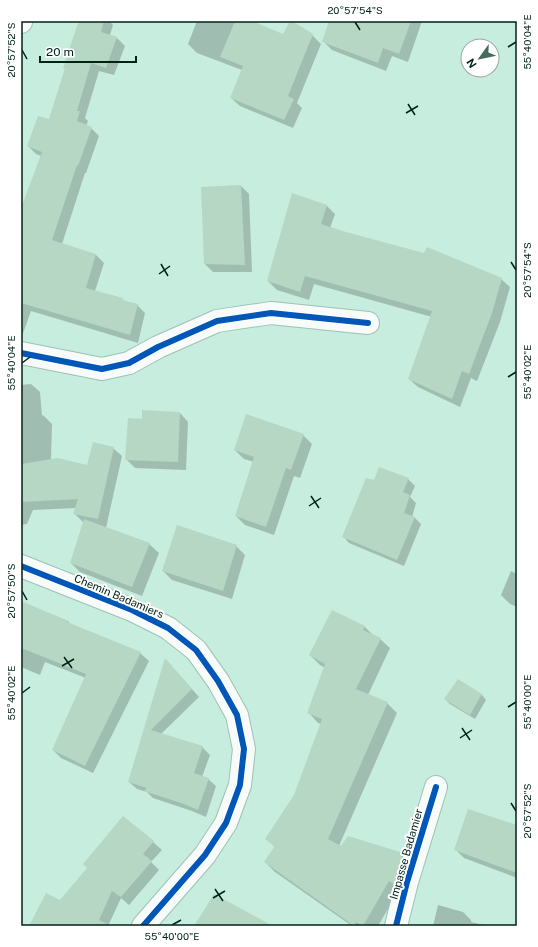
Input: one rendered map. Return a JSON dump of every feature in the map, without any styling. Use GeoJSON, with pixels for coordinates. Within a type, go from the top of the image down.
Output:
{"type":"FeatureCollection","features":[{"type":"Feature","properties":{"kind":"street"},"geometry":{"type":"LineString","coordinates":[[21,352],[102,368],[129,363],[158,347],[217,321],[272,313],[368,323]]}},
{"type":"Feature","properties":{"kind":"street","name":"Chemin Badamiers"},"geometry":{"type":"LineString","coordinates":[[21,566],[132,610],[168,628],[196,650],[218,681],[237,715],[244,749],[240,785],[226,823],[205,855],[143,926]]}},
{"type":"Feature","properties":{"kind":"street","name":"Impasse Badamier"},"geometry":{"type":"LineString","coordinates":[[396,926],[407,882],[436,787]]}},
{"type":"Feature","properties":{"kind":"building"},"geometry":{"type":"Polygon","coordinates":[[[80,21],[104,21],[101,32],[117,37],[106,68],[91,63],[77,111],[80,111],[77,121],[92,127],[78,166],[77,165],[52,240],[96,254],[86,288],[123,298],[122,300],[138,304],[130,335],[21,303],[21,208],[42,152],[27,146],[38,116],[49,119],[65,69],[63,68],[78,23],[79,24],[80,21]]]}},
{"type":"Feature","properties":{"kind":"building"},"geometry":{"type":"Polygon","coordinates":[[[235,21],[252,21],[283,34],[290,21],[292,21],[313,34],[288,96],[294,99],[284,120],[230,98],[243,66],[220,57],[235,21]]]}},
{"type":"Feature","properties":{"kind":"building"},"geometry":{"type":"Polygon","coordinates":[[[329,21],[411,21],[399,54],[383,48],[378,63],[322,42],[329,21]]]}},
{"type":"Feature","properties":{"kind":"building"},"geometry":{"type":"Polygon","coordinates":[[[241,185],[245,265],[204,264],[201,187],[241,185]]]}},
{"type":"Feature","properties":{"kind":"building"},"geometry":{"type":"Polygon","coordinates":[[[292,193],[327,205],[321,224],[424,253],[427,247],[502,278],[492,313],[469,374],[462,371],[452,399],[408,379],[432,311],[305,276],[300,292],[267,281],[292,193]]]}},
{"type":"Feature","properties":{"kind":"building"},"geometry":{"type":"Polygon","coordinates":[[[142,410],[180,412],[178,462],[125,460],[128,418],[142,419],[142,410]]]}},
{"type":"Feature","properties":{"kind":"building"},"geometry":{"type":"Polygon","coordinates":[[[246,414],[304,434],[291,470],[286,468],[266,527],[235,516],[254,457],[234,450],[246,414]]]}},
{"type":"Feature","properties":{"kind":"building"},"geometry":{"type":"Polygon","coordinates":[[[93,442],[114,447],[98,519],[73,514],[78,499],[21,502],[21,464],[58,458],[87,465],[93,442]]]}},
{"type":"Feature","properties":{"kind":"building"},"geometry":{"type":"Polygon","coordinates":[[[379,467],[409,478],[403,492],[410,495],[404,513],[415,517],[397,560],[342,537],[366,478],[374,480],[379,467]]]}},
{"type":"Feature","properties":{"kind":"building"},"geometry":{"type":"Polygon","coordinates":[[[84,519],[150,543],[132,587],[70,563],[84,519]]]}},
{"type":"Feature","properties":{"kind":"building"},"geometry":{"type":"Polygon","coordinates":[[[177,525],[237,545],[223,591],[162,571],[177,525]]]}},
{"type":"Feature","properties":{"kind":"building"},"geometry":{"type":"Polygon","coordinates":[[[21,601],[68,621],[67,622],[141,652],[85,766],[52,750],[86,674],[21,648],[21,601]]]}},
{"type":"Feature","properties":{"kind":"building"},"geometry":{"type":"Polygon","coordinates":[[[332,610],[365,626],[363,630],[381,638],[356,689],[388,702],[328,839],[341,846],[348,836],[403,853],[394,884],[389,881],[363,926],[356,922],[354,926],[264,862],[275,846],[265,839],[294,795],[322,719],[307,713],[325,664],[309,655],[332,610]]]}},
{"type":"Feature","properties":{"kind":"building"},"geometry":{"type":"Polygon","coordinates":[[[165,658],[192,689],[151,730],[203,746],[194,773],[209,778],[198,810],[144,791],[147,788],[128,782],[165,658]]]}},
{"type":"Feature","properties":{"kind":"building"},"geometry":{"type":"Polygon","coordinates":[[[458,679],[482,694],[470,715],[444,699],[458,679]]]}},
{"type":"Feature","properties":{"kind":"building"},"geometry":{"type":"Polygon","coordinates":[[[468,809],[517,825],[517,873],[454,850],[468,809]]]}},
{"type":"Feature","properties":{"kind":"building"},"geometry":{"type":"Polygon","coordinates":[[[123,816],[154,841],[143,854],[152,861],[121,897],[112,891],[99,920],[111,926],[29,926],[46,893],[60,900],[87,868],[83,864],[123,816]]]}},
{"type":"Feature","properties":{"kind":"building"},"geometry":{"type":"Polygon","coordinates":[[[214,894],[273,926],[194,926],[214,894]]]}},
{"type":"Feature","properties":{"kind":"cycle path"},"geometry":{"type":"LineString","coordinates":[[21,353],[102,369],[129,363],[158,347],[217,321],[271,313],[368,323]]}},
{"type":"Feature","properties":{"kind":"cycle path"},"geometry":{"type":"LineString","coordinates":[[21,566],[132,610],[168,628],[196,650],[218,681],[237,715],[244,749],[240,785],[226,823],[205,855],[143,926]]}},
{"type":"Feature","properties":{"kind":"cycle path"},"geometry":{"type":"LineString","coordinates":[[396,926],[407,882],[436,787]]}}]}
